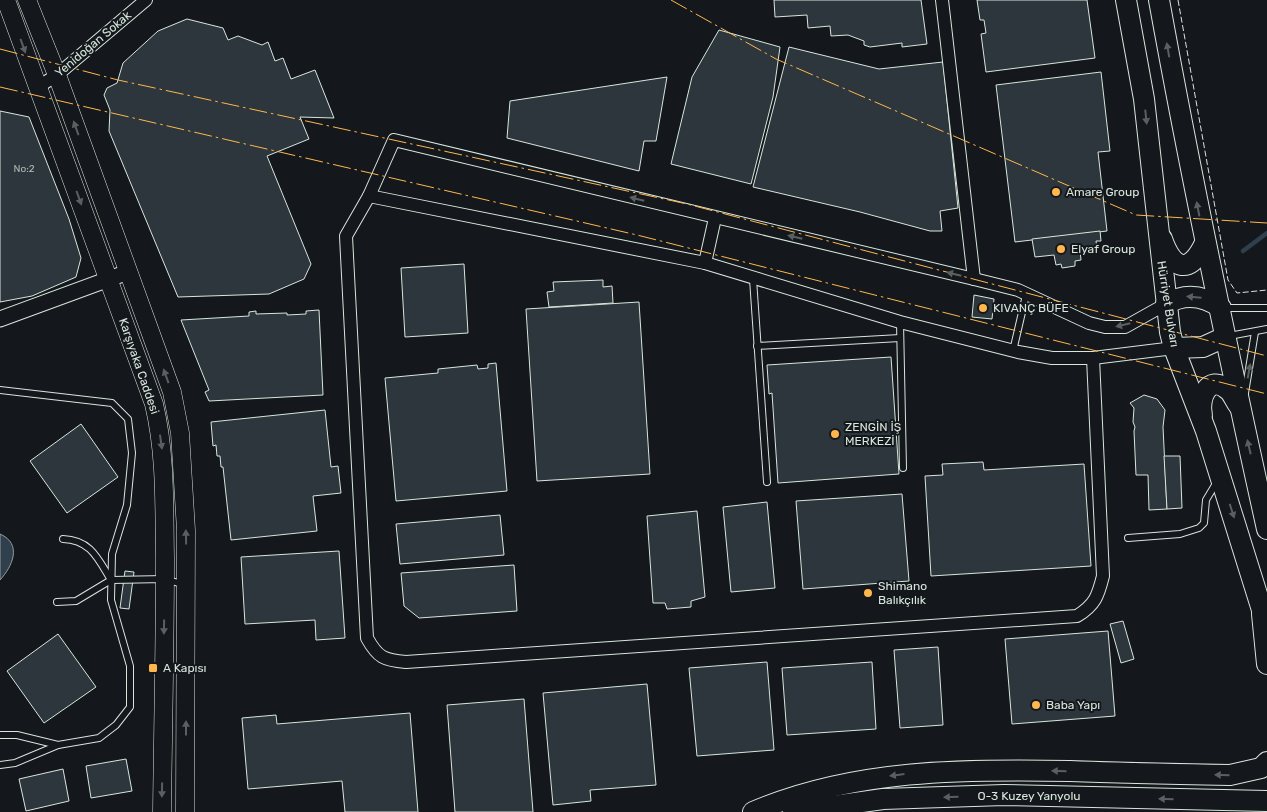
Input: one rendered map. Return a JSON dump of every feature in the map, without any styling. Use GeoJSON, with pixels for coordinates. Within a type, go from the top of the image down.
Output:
{"type":"FeatureCollection","features":[{"type":"Feature","properties":{"kind":"main road","name":"Karşıyaka Caddesi"},"geometry":{"type":"LineString","coordinates":[[6,0],[109,279],[154,404],[159,425],[164,481],[165,579],[162,812]]}},
{"type":"Feature","properties":{"kind":"main road","name":"Karşıyaka Caddesi"},"geometry":{"type":"LineString","coordinates":[[27,0],[57,75],[172,392],[180,433],[184,478],[186,586],[185,812]]}},
{"type":"Feature","properties":{"kind":"main road","name":"Hürriyet Bulvarı"},"geometry":{"type":"LineString","coordinates":[[1126,0],[1144,99],[1166,304],[1174,348],[1206,431],[1264,616],[1267,664]]}},
{"type":"Feature","properties":{"kind":"main road"},"geometry":{"type":"LineString","coordinates":[[1159,0],[1205,243],[1221,308],[1225,337],[1267,529]]}},
{"type":"Feature","properties":{"kind":"main road"},"geometry":{"type":"LineString","coordinates":[[1159,230],[1166,249],[1176,264],[1192,264],[1205,243]]}},
{"type":"Feature","properties":{"kind":"main road"},"geometry":{"type":"LineString","coordinates":[[1166,304],[1179,296],[1192,296],[1205,298],[1221,308]]}},
{"type":"Feature","properties":{"kind":"main road"},"geometry":{"type":"LineString","coordinates":[[1174,348],[1203,347],[1225,337]]}},
{"type":"Feature","properties":{"kind":"main road"},"geometry":{"type":"LineString","coordinates":[[1206,431],[1200,401],[1203,393],[1210,386],[1220,386],[1228,389],[1240,409]]}},
{"type":"Feature","properties":{"kind":"main road"},"geometry":{"type":"LineString","coordinates":[[753,812],[828,786],[899,775],[998,770],[1230,775],[1261,768],[1267,762]]}},
{"type":"Feature","properties":{"kind":"main road","name":"O-3 Kuzey Yanyolu"},"geometry":{"type":"LineString","coordinates":[[793,812],[883,799],[1004,795],[1267,801]]}},
{"type":"Feature","properties":{"kind":"street","name":"Yenidoğan Sokak"},"geometry":{"type":"LineString","coordinates":[[38,88],[57,75],[146,0]]}},
{"type":"Feature","properties":{"kind":"street"},"geometry":{"type":"LineString","coordinates":[[942,0],[974,279]]}},
{"type":"Feature","properties":{"kind":"street"},"geometry":{"type":"LineString","coordinates":[[1093,358],[1103,576],[1090,608],[1077,616],[406,662],[388,660],[375,652],[367,638],[346,236],[369,196],[394,140],[1018,290],[1089,323],[1105,327],[1125,327],[1166,304]]}},
{"type":"Feature","properties":{"kind":"street"},"geometry":{"type":"LineString","coordinates":[[369,196],[705,264],[900,322],[1013,351],[1052,358],[1093,358],[1174,348]]}},
{"type":"Feature","properties":{"kind":"street"},"geometry":{"type":"LineString","coordinates":[[705,264],[715,218]]}},
{"type":"Feature","properties":{"kind":"street"},"geometry":{"type":"LineString","coordinates":[[0,319],[128,272]]}},
{"type":"Feature","properties":{"kind":"lane"},"geometry":{"type":"LineString","coordinates":[[753,279],[767,482]]}},
{"type":"Feature","properties":{"kind":"lane"},"geometry":{"type":"LineString","coordinates":[[1013,351],[1026,295]]}},
{"type":"Feature","properties":{"kind":"lane"},"geometry":{"type":"LineString","coordinates":[[1221,308],[1267,308]]}},
{"type":"Feature","properties":{"kind":"lane"},"geometry":{"type":"LineString","coordinates":[[900,322],[903,468]]}},
{"type":"Feature","properties":{"kind":"lane"},"geometry":{"type":"LineString","coordinates":[[1225,337],[1267,329]]}},
{"type":"Feature","properties":{"kind":"lane"},"geometry":{"type":"LineString","coordinates":[[1240,409],[1255,332]]}},
{"type":"Feature","properties":{"kind":"lane"},"geometry":{"type":"LineString","coordinates":[[758,346],[900,338]]}},
{"type":"Feature","properties":{"kind":"lane"},"geometry":{"type":"LineString","coordinates":[[0,390],[112,403],[128,420],[132,462],[127,505],[112,554],[111,580],[111,600],[130,666],[130,707],[116,724],[99,738],[58,745],[15,763],[0,765]]}},
{"type":"Feature","properties":{"kind":"lane"},"geometry":{"type":"LineString","coordinates":[[1128,538],[1180,534],[1199,528],[1205,520],[1206,500],[1221,478]]}},
{"type":"Feature","properties":{"kind":"lane"},"geometry":{"type":"LineString","coordinates":[[63,538],[76,539],[92,550],[111,580]]}},
{"type":"Feature","properties":{"kind":"lane"},"geometry":{"type":"LineString","coordinates":[[57,602],[76,601],[111,580],[165,579],[186,586]]}},
{"type":"Feature","properties":{"kind":"lane"},"geometry":{"type":"LineString","coordinates":[[0,735],[17,735],[58,745]]}},
{"type":"Feature","properties":{"kind":"water"},"geometry":{"type":"Polygon","coordinates":[[[0,534],[7,538],[11,544],[13,556],[8,569],[0,580],[0,534]]]}},
{"type":"Feature","properties":{"kind":"building"},"geometry":{"type":"Polygon","coordinates":[[[774,0],[921,0],[927,44],[902,47],[902,43],[870,47],[864,45],[864,41],[848,35],[831,36],[830,26],[808,28],[807,15],[775,17],[774,0]]]}},
{"type":"Feature","properties":{"kind":"building"},"geometry":{"type":"Polygon","coordinates":[[[977,0],[1087,0],[1095,58],[986,72],[981,34],[986,33],[984,20],[980,20],[977,0]]]}},
{"type":"Feature","properties":{"kind":"building"},"geometry":{"type":"Polygon","coordinates":[[[187,19],[223,28],[228,40],[238,36],[262,45],[268,42],[275,61],[283,58],[291,79],[315,70],[334,118],[300,117],[309,139],[267,156],[311,264],[304,279],[269,294],[178,297],[109,131],[110,110],[104,95],[107,88],[117,83],[123,63],[158,31],[187,19]]]}},
{"type":"Feature","properties":{"kind":"building"},"geometry":{"type":"Polygon","coordinates":[[[719,30],[780,47],[773,97],[751,184],[671,164],[692,77],[719,30]]]}},
{"type":"Feature","properties":{"kind":"building"},"geometry":{"type":"Polygon","coordinates":[[[789,47],[879,69],[943,62],[958,208],[940,211],[942,231],[930,231],[860,212],[753,187],[789,47]]]}},
{"type":"Feature","properties":{"kind":"building","name":"Amare Group"},"geometry":{"type":"Polygon","coordinates":[[[1101,72],[1110,151],[1098,152],[1107,231],[1015,242],[996,85],[1101,72]]]}},
{"type":"Feature","properties":{"kind":"building"},"geometry":{"type":"Polygon","coordinates":[[[667,77],[656,141],[644,141],[639,171],[507,138],[510,101],[667,77]]]}},
{"type":"Feature","properties":{"kind":"building"},"geometry":{"type":"Polygon","coordinates":[[[0,111],[29,117],[69,219],[81,258],[76,277],[32,296],[0,302],[0,111]]]}},
{"type":"Feature","properties":{"kind":"building","name":"Elyaf Group"},"geometry":{"type":"Polygon","coordinates":[[[1100,231],[1101,241],[1096,241],[1097,248],[1080,250],[1081,260],[1075,261],[1075,266],[1062,268],[1061,264],[1056,265],[1054,255],[1035,257],[1032,239],[1100,231]]]}},
{"type":"Feature","properties":{"kind":"building"},"geometry":{"type":"Polygon","coordinates":[[[464,264],[468,333],[405,337],[401,268],[464,264]]]}},
{"type":"Feature","properties":{"kind":"building"},"geometry":{"type":"Polygon","coordinates":[[[603,280],[603,287],[612,286],[613,303],[549,307],[547,292],[554,291],[553,282],[603,280]]]}},
{"type":"Feature","properties":{"kind":"building","name":"KIVANÇ BÜFE"},"geometry":{"type":"Polygon","coordinates":[[[974,295],[994,299],[992,319],[972,317],[974,295]]]}},
{"type":"Feature","properties":{"kind":"building"},"geometry":{"type":"Polygon","coordinates":[[[639,302],[650,474],[537,481],[526,309],[639,302]]]}},
{"type":"Feature","properties":{"kind":"building"},"geometry":{"type":"Polygon","coordinates":[[[319,310],[323,395],[209,401],[205,392],[209,390],[181,320],[249,316],[249,312],[256,311],[256,314],[287,313],[287,315],[306,314],[306,311],[319,310]]]}},
{"type":"Feature","properties":{"kind":"building","name":"ZENGİN İŞ MERKEZİ"},"geometry":{"type":"Polygon","coordinates":[[[891,357],[899,474],[778,483],[772,393],[769,394],[767,365],[891,357]]]}},
{"type":"Feature","properties":{"kind":"building"},"geometry":{"type":"Polygon","coordinates":[[[496,363],[507,491],[396,501],[385,378],[438,373],[438,369],[477,365],[478,369],[488,368],[488,364],[496,363]]]}},
{"type":"Feature","properties":{"kind":"building"},"geometry":{"type":"Polygon","coordinates":[[[1144,395],[1157,399],[1165,410],[1163,427],[1167,509],[1149,510],[1148,475],[1136,475],[1134,408],[1130,403],[1144,395]]]}},
{"type":"Feature","properties":{"kind":"building"},"geometry":{"type":"Polygon","coordinates":[[[325,410],[331,467],[338,466],[341,493],[313,496],[317,531],[231,540],[223,467],[221,467],[220,456],[217,456],[216,445],[213,446],[211,422],[325,410]]]}},
{"type":"Feature","properties":{"kind":"building"},"geometry":{"type":"Polygon","coordinates":[[[81,424],[118,477],[67,513],[30,461],[81,424]]]}},
{"type":"Feature","properties":{"kind":"building"},"geometry":{"type":"Polygon","coordinates":[[[1164,456],[1180,456],[1182,508],[1167,509],[1164,456]]]}},
{"type":"Feature","properties":{"kind":"building"},"geometry":{"type":"Polygon","coordinates":[[[983,462],[984,470],[1084,464],[1091,566],[931,576],[925,476],[943,475],[942,464],[983,462]]]}},
{"type":"Feature","properties":{"kind":"building"},"geometry":{"type":"Polygon","coordinates":[[[902,494],[909,581],[803,589],[796,501],[902,494]]]}},
{"type":"Feature","properties":{"kind":"building"},"geometry":{"type":"Polygon","coordinates":[[[767,502],[775,588],[731,592],[723,507],[767,502]]]}},
{"type":"Feature","properties":{"kind":"building"},"geometry":{"type":"Polygon","coordinates":[[[697,511],[705,597],[691,601],[691,607],[667,609],[665,603],[653,603],[647,516],[697,511]]]}},
{"type":"Feature","properties":{"kind":"building"},"geometry":{"type":"Polygon","coordinates":[[[500,515],[504,555],[400,564],[396,524],[500,515]]]}},
{"type":"Feature","properties":{"kind":"building"},"geometry":{"type":"Polygon","coordinates":[[[339,551],[345,638],[316,640],[315,620],[245,624],[241,557],[339,551]]]}},
{"type":"Feature","properties":{"kind":"building"},"geometry":{"type":"Polygon","coordinates":[[[514,565],[517,611],[419,618],[404,606],[401,573],[514,565]]]}},
{"type":"Feature","properties":{"kind":"building"},"geometry":{"type":"Polygon","coordinates":[[[125,571],[134,572],[129,609],[120,608],[125,571]]]}},
{"type":"Feature","properties":{"kind":"building"},"geometry":{"type":"Polygon","coordinates":[[[1123,621],[1134,659],[1121,663],[1110,624],[1123,621]]]}},
{"type":"Feature","properties":{"kind":"building"},"geometry":{"type":"Polygon","coordinates":[[[1108,631],[1115,716],[1012,724],[1005,639],[1108,631]]]}},
{"type":"Feature","properties":{"kind":"building"},"geometry":{"type":"Polygon","coordinates":[[[58,634],[96,687],[44,723],[7,671],[58,634]]]}},
{"type":"Feature","properties":{"kind":"building"},"geometry":{"type":"Polygon","coordinates":[[[938,647],[943,725],[900,728],[894,650],[938,647]]]}},
{"type":"Feature","properties":{"kind":"building"},"geometry":{"type":"Polygon","coordinates":[[[767,662],[774,750],[697,756],[689,668],[767,662]]]}},
{"type":"Feature","properties":{"kind":"building"},"geometry":{"type":"Polygon","coordinates":[[[872,662],[876,729],[787,735],[782,668],[872,662]]]}},
{"type":"Feature","properties":{"kind":"building"},"geometry":{"type":"Polygon","coordinates":[[[647,684],[656,785],[590,790],[591,801],[553,805],[543,693],[647,684]]]}},
{"type":"Feature","properties":{"kind":"building"},"geometry":{"type":"Polygon","coordinates":[[[524,699],[533,812],[455,812],[447,705],[524,699]]]}},
{"type":"Feature","properties":{"kind":"building"},"geometry":{"type":"Polygon","coordinates":[[[410,713],[418,812],[345,812],[342,781],[248,789],[242,718],[276,715],[277,724],[410,713]]]}},
{"type":"Feature","properties":{"kind":"building"},"geometry":{"type":"Polygon","coordinates":[[[126,759],[132,791],[91,798],[86,766],[126,759]]]}},
{"type":"Feature","properties":{"kind":"building"},"geometry":{"type":"Polygon","coordinates":[[[63,769],[69,801],[26,811],[19,779],[63,769]]]}},
{"type":"Feature","properties":{"kind":"waterway"},"geometry":{"type":"LineString","coordinates":[[1243,251],[1267,233]]}},
{"type":"Feature","properties":{"kind":"fence"},"geometry":{"type":"LineString","coordinates":[[1178,0],[1228,280],[1237,293],[1267,290]]}},
{"type":"Feature","properties":{"kind":"power"},"geometry":{"type":"LineString","coordinates":[[671,0],[776,59],[1136,215],[1267,223]]}},
{"type":"Feature","properties":{"kind":"power"},"geometry":{"type":"LineString","coordinates":[[0,49],[118,80],[687,204],[1267,356]]}},
{"type":"Feature","properties":{"kind":"power"},"geometry":{"type":"LineString","coordinates":[[0,87],[637,235],[1267,394]]}},
{"type":"Feature","properties":{"kind":"place","name":"Amare Group"},"geometry":{"type":"Point","coordinates":[1056,192]}},
{"type":"Feature","properties":{"kind":"place","name":"Elyaf Group"},"geometry":{"type":"Point","coordinates":[1061,249]}},
{"type":"Feature","properties":{"kind":"place","name":"KIVANÇ BÜFE"},"geometry":{"type":"Point","coordinates":[983,308]}},
{"type":"Feature","properties":{"kind":"place","name":"ZENGİN İŞ MERKEZİ"},"geometry":{"type":"Point","coordinates":[835,434]}},
{"type":"Feature","properties":{"kind":"place","name":"Shimano Balıkçılık"},"geometry":{"type":"Point","coordinates":[868,593]}},
{"type":"Feature","properties":{"kind":"place","name":"A Kapısı"},"geometry":{"type":"Point","coordinates":[153,668]}},
{"type":"Feature","properties":{"kind":"place","name":"Baba Yapı"},"geometry":{"type":"Point","coordinates":[1036,705]}}]}
